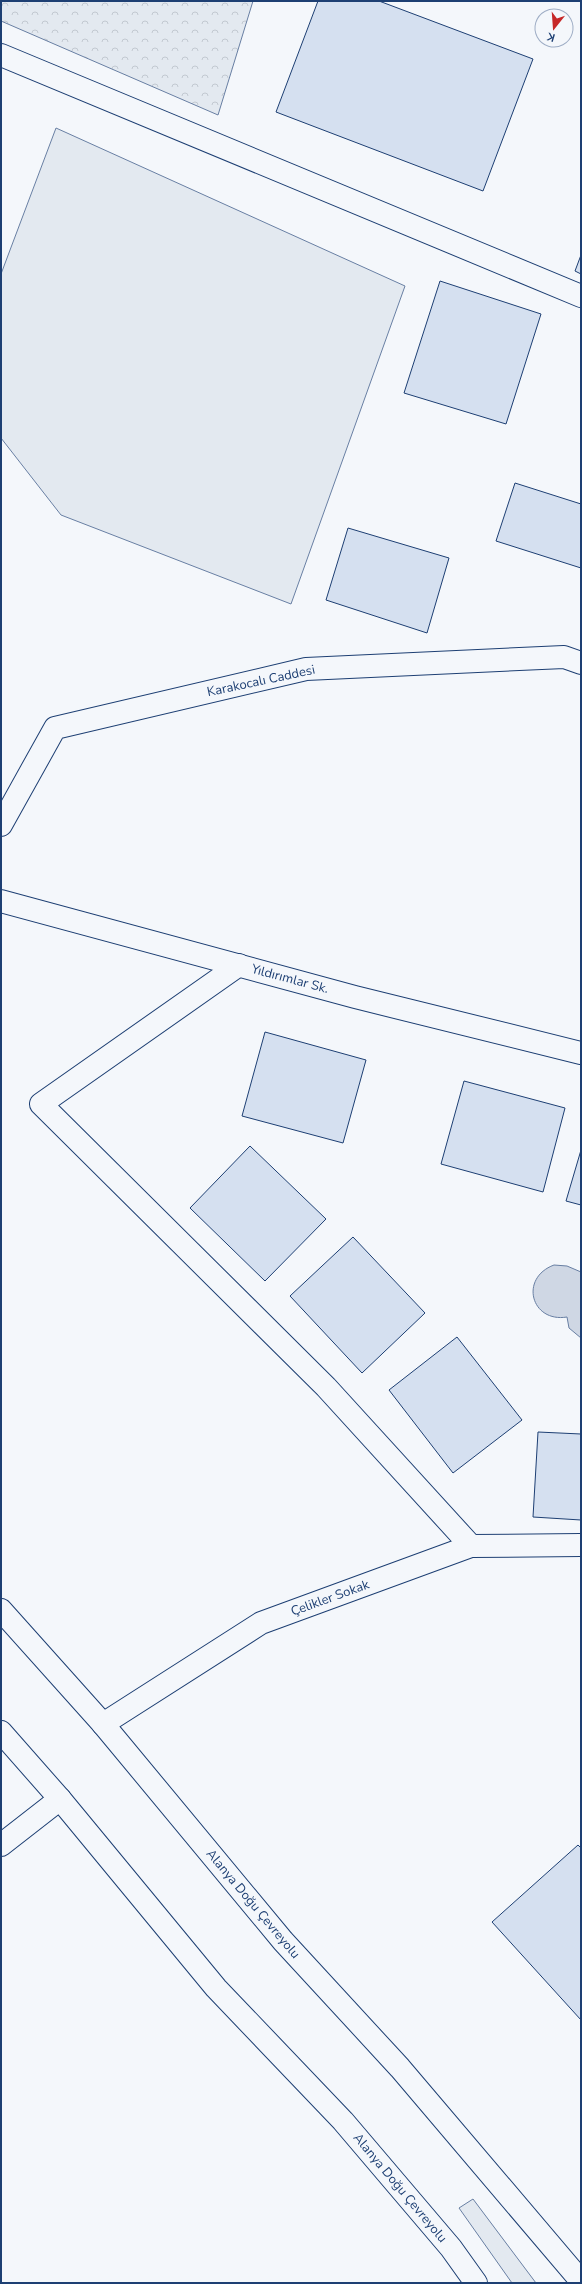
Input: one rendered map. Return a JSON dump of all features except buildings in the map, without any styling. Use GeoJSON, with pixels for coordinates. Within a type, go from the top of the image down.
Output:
{"type":"FeatureCollection","features":[{"type":"Feature","properties":{"kind":"main road"},"geometry":{"type":"LineString","coordinates":[[1,55],[581,296]]}},
{"type":"Feature","properties":{"kind":"main road","name":"Karakocalı Caddesi"},"geometry":{"type":"LineString","coordinates":[[1,825],[55,728],[306,670],[564,657],[581,663]]}},
{"type":"Feature","properties":{"kind":"main road","name":"Yıldırımlar Sk."},"geometry":{"type":"LineString","coordinates":[[1,901],[355,997],[581,1053]]}},
{"type":"Feature","properties":{"kind":"main road"},"geometry":{"type":"LineString","coordinates":[[239,965],[41,1104],[326,1387],[471,1546]]}},
{"type":"Feature","properties":{"kind":"main road","name":"Çelikler Sokak"},"geometry":{"type":"LineString","coordinates":[[104,1724],[261,1623],[471,1546],[581,1545]]}},
{"type":"Feature","properties":{"kind":"main road","name":"Alanya Doğu Çevreyolu"},"geometry":{"type":"LineString","coordinates":[[1,1610],[104,1724],[283,1941],[400,2068],[581,2281]]}},
{"type":"Feature","properties":{"kind":"main road","name":"Alanya Doğu Çevreyolu"},"geometry":{"type":"LineString","coordinates":[[1,1732],[60,1799],[216,1988],[343,2121],[450,2248],[476,2283]]}},
{"type":"Feature","properties":{"kind":"main road"},"geometry":{"type":"LineString","coordinates":[[1,1846],[60,1799]]}},
{"type":"Feature","properties":{"kind":"green space"},"geometry":{"type":"Polygon","coordinates":[[[1,1],[253,1],[218,115],[1,21],[1,1]]]}},
{"type":"Feature","properties":{"kind":"green space"},"geometry":{"type":"Polygon","coordinates":[[[56,128],[405,286],[291,604],[61,515],[1,438],[1,274],[56,128]]]}},
{"type":"Feature","properties":{"kind":"green space"},"geometry":{"type":"Polygon","coordinates":[[[473,2199],[536,2283],[512,2283],[459,2208],[473,2199]]]}},
{"type":"Feature","properties":{"kind":"shaded area"},"geometry":{"type":"Polygon","coordinates":[[[554,1265],[567,1266],[581,1272],[581,1338],[569,1328],[567,1317],[555,1317],[545,1313],[538,1307],[534,1298],[533,1289],[536,1279],[543,1271],[554,1265]]]}}]}
